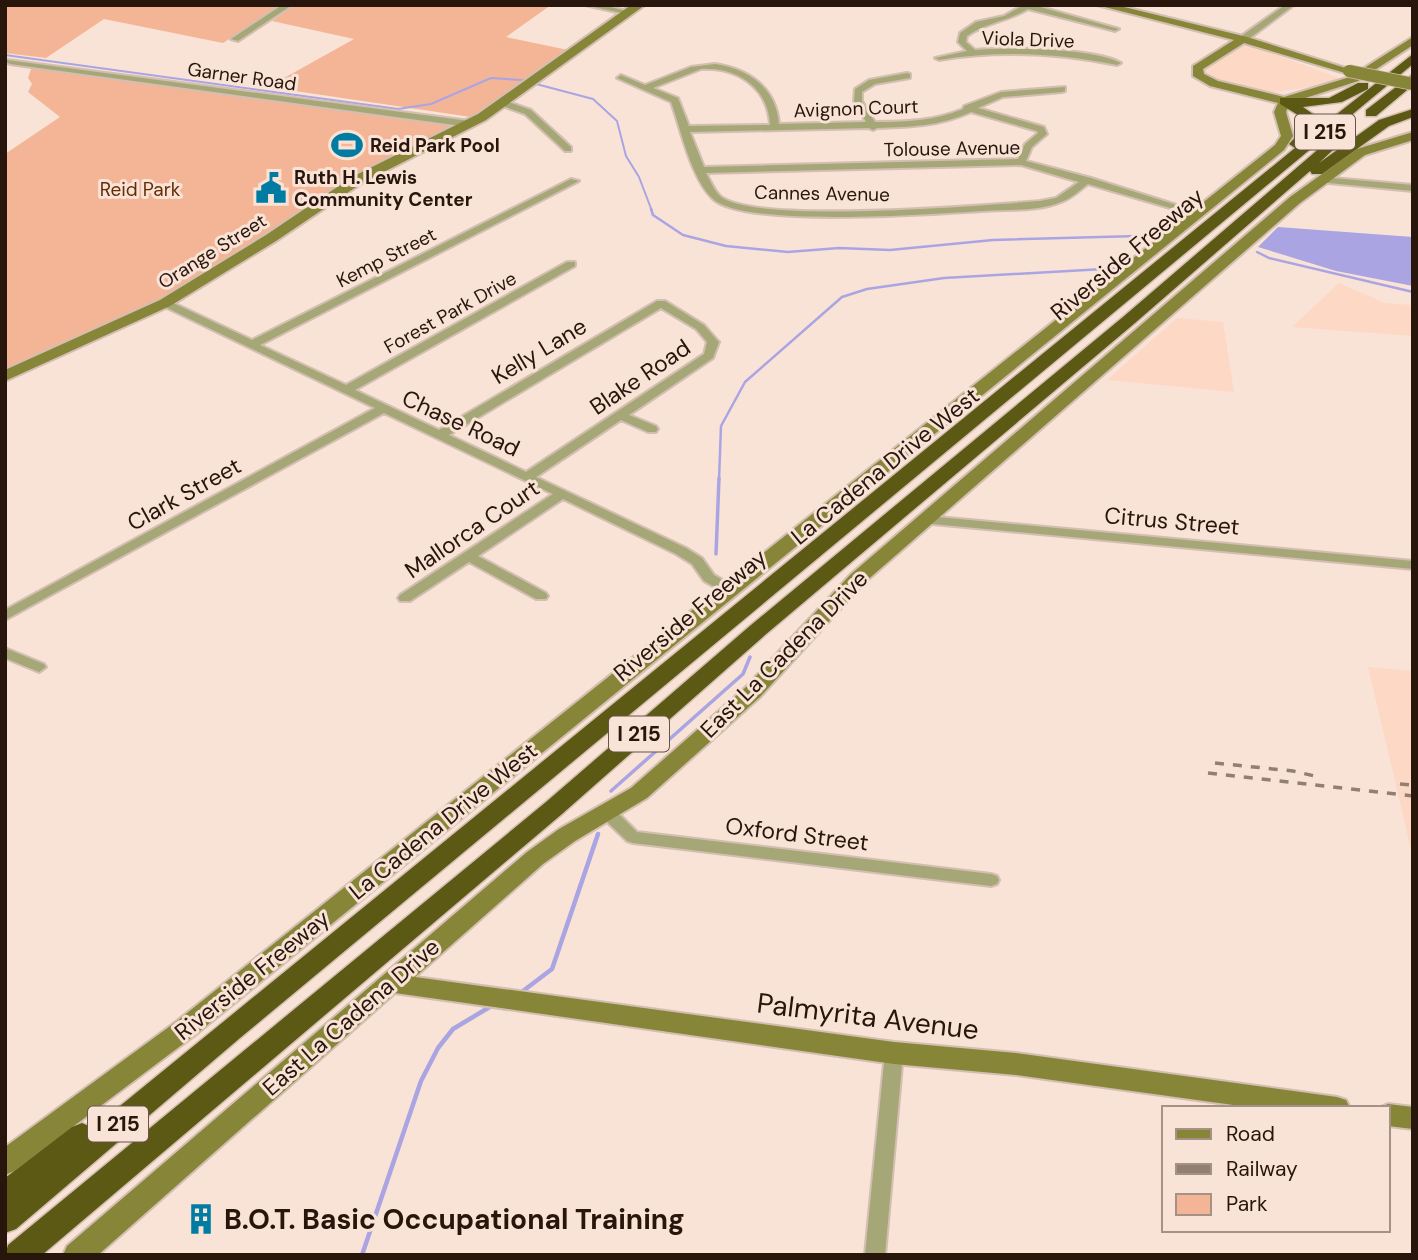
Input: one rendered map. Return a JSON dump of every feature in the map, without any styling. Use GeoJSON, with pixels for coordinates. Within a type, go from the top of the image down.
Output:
{"type":"FeatureCollection","features":[{"type":"Feature","properties":{"kind":"highway"},"geometry":{"type":"LineString","coordinates":[[1282,107],[1345,99],[1396,63],[1413,57]]}},
{"type":"Feature","properties":{"kind":"highway","name":"Riverside Freeway"},"geometry":{"type":"LineString","coordinates":[[5,1219],[230,1030],[536,782],[1234,203],[1322,135],[1413,57]]}},
{"type":"Feature","properties":{"kind":"highway","name":"I 215"},"geometry":{"type":"LineString","coordinates":[[19,1255],[554,808],[758,630],[1257,221],[1413,78]]}},
{"type":"Feature","properties":{"kind":"highway"},"geometry":{"type":"LineString","coordinates":[[1234,203],[1247,187],[1310,129],[1313,120],[1306,113],[1282,107]]}},
{"type":"Feature","properties":{"kind":"highway"},"geometry":{"type":"LineString","coordinates":[[1257,221],[1279,201],[1384,123],[1413,113]]}},
{"type":"Feature","properties":{"kind":"highway"},"geometry":{"type":"LineString","coordinates":[[1371,133],[1397,125],[1413,134]]}},
{"type":"Feature","properties":{"kind":"highway"},"geometry":{"type":"LineString","coordinates":[[5,1196],[198,1042],[230,1030]]}},
{"type":"Feature","properties":{"kind":"main road","name":"Orange Street"},"geometry":{"type":"LineString","coordinates":[[5,376],[165,303],[271,238],[358,180],[469,124],[503,103],[626,12],[640,5]]}},
{"type":"Feature","properties":{"kind":"main road"},"geometry":{"type":"LineString","coordinates":[[1107,6],[1243,39],[1349,71],[1413,84]]}},
{"type":"Feature","properties":{"kind":"main road"},"geometry":{"type":"LineString","coordinates":[[1243,39],[1197,68],[1199,76],[1214,84],[1282,107],[1354,79],[1413,40]]}},
{"type":"Feature","properties":{"kind":"main road","name":"La Cadena Drive West"},"geometry":{"type":"LineString","coordinates":[[5,1163],[186,1028],[1284,142],[1286,129],[1282,107]]}},
{"type":"Feature","properties":{"kind":"main road","name":"East La Cadena Drive"},"geometry":{"type":"LineString","coordinates":[[77,1255],[535,858],[567,835],[639,793],[753,692],[857,579],[927,520],[1257,221],[1369,147],[1413,134]]}},
{"type":"Feature","properties":{"kind":"main road","name":"Palmyrita Avenue"},"geometry":{"type":"LineString","coordinates":[[391,983],[894,1053],[1029,1066],[1322,1106]]}},
{"type":"Feature","properties":{"kind":"main road"},"geometry":{"type":"LineString","coordinates":[[1390,1115],[1413,1118]]}},
{"type":"Feature","properties":{"kind":"street"},"geometry":{"type":"LineString","coordinates":[[235,39],[288,5]]}},
{"type":"Feature","properties":{"kind":"street"},"geometry":{"type":"LineString","coordinates":[[590,5],[626,12]]}},
{"type":"Feature","properties":{"kind":"street"},"geometry":{"type":"LineString","coordinates":[[1243,39],[1290,5]]}},
{"type":"Feature","properties":{"kind":"street"},"geometry":{"type":"LineString","coordinates":[[972,52],[962,42],[963,35],[970,28],[1007,18],[1025,6],[1115,29]]}},
{"type":"Feature","properties":{"kind":"street","name":"Viola Drive"},"geometry":{"type":"LineString","coordinates":[[939,58],[972,52],[1049,52],[1116,63]]}},
{"type":"Feature","properties":{"kind":"street","name":"Garner Road"},"geometry":{"type":"LineString","coordinates":[[10,62],[469,124]]}},
{"type":"Feature","properties":{"kind":"street"},"geometry":{"type":"LineString","coordinates":[[645,88],[700,67],[722,68],[750,78],[762,86],[775,118],[775,127]]}},
{"type":"Feature","properties":{"kind":"street"},"geometry":{"type":"LineString","coordinates":[[873,127],[858,101],[858,92],[872,82],[907,76]]}},
{"type":"Feature","properties":{"kind":"street","name":"Cannes Avenue"},"geometry":{"type":"LineString","coordinates":[[621,78],[675,100],[701,170],[719,201],[741,209],[835,214],[1040,204],[1059,200],[1088,180]]}},
{"type":"Feature","properties":{"kind":"street","name":"Avignon Court"},"geometry":{"type":"LineString","coordinates":[[687,129],[873,127],[934,122],[1001,95],[1062,89]]}},
{"type":"Feature","properties":{"kind":"street"},"geometry":{"type":"LineString","coordinates":[[503,103],[528,112],[568,149]]}},
{"type":"Feature","properties":{"kind":"street"},"geometry":{"type":"LineString","coordinates":[[967,108],[1044,131],[1028,146],[1021,162]]}},
{"type":"Feature","properties":{"kind":"street","name":"Tolouse Avenue"},"geometry":{"type":"LineString","coordinates":[[701,170],[1021,162],[1197,213]]}},
{"type":"Feature","properties":{"kind":"street"},"geometry":{"type":"LineString","coordinates":[[1321,180],[1413,188]]}},
{"type":"Feature","properties":{"kind":"street","name":"Kemp Street"},"geometry":{"type":"LineString","coordinates":[[251,345],[574,181]]}},
{"type":"Feature","properties":{"kind":"street","name":"Forest Park Drive"},"geometry":{"type":"LineString","coordinates":[[346,390],[571,264]]}},
{"type":"Feature","properties":{"kind":"street","name":"Chase Road"},"geometry":{"type":"LineString","coordinates":[[165,303],[692,557],[709,578],[730,590]]}},
{"type":"Feature","properties":{"kind":"street","name":"Blake Road"},"geometry":{"type":"LineString","coordinates":[[527,477],[709,356],[713,342],[700,327],[661,303]]}},
{"type":"Feature","properties":{"kind":"street","name":"Kelly Lane"},"geometry":{"type":"LineString","coordinates":[[438,436],[661,303]]}},
{"type":"Feature","properties":{"kind":"street","name":"Clark Street"},"geometry":{"type":"LineString","coordinates":[[5,616],[382,409]]}},
{"type":"Feature","properties":{"kind":"street"},"geometry":{"type":"LineString","coordinates":[[620,415],[652,429]]}},
{"type":"Feature","properties":{"kind":"street","name":"Mallorca Court"},"geometry":{"type":"LineString","coordinates":[[405,598],[562,494]]}},
{"type":"Feature","properties":{"kind":"street","name":"Citrus Street"},"geometry":{"type":"LineString","coordinates":[[927,520],[1413,565]]}},
{"type":"Feature","properties":{"kind":"street"},"geometry":{"type":"LineString","coordinates":[[468,556],[541,596]]}},
{"type":"Feature","properties":{"kind":"street"},"geometry":{"type":"LineString","coordinates":[[5,653],[39,667]]}},
{"type":"Feature","properties":{"kind":"street","name":"Oxford Street"},"geometry":{"type":"LineString","coordinates":[[608,813],[633,837],[991,880]]}},
{"type":"Feature","properties":{"kind":"street"},"geometry":{"type":"LineString","coordinates":[[875,1255],[894,1053]]}},
{"type":"Feature","properties":{"kind":"shaded area"},"geometry":{"type":"Polygon","coordinates":[[[1241,46],[1252,46],[1339,78],[1330,84],[1270,93],[1219,81],[1205,73],[1206,69],[1241,46]]]}},
{"type":"Feature","properties":{"kind":"shaded area"},"geometry":{"type":"Polygon","coordinates":[[[1278,227],[1413,237],[1413,286],[1336,271],[1258,247],[1278,227]]]}},
{"type":"Feature","properties":{"kind":"shaded area"},"geometry":{"type":"Polygon","coordinates":[[[1339,283],[1385,303],[1413,305],[1413,336],[1292,327],[1339,283]]]}},
{"type":"Feature","properties":{"kind":"shaded area"},"geometry":{"type":"Polygon","coordinates":[[[1177,318],[1223,322],[1234,392],[1107,380],[1177,318]]]}},
{"type":"Feature","properties":{"kind":"shaded area"},"geometry":{"type":"Polygon","coordinates":[[[1368,667],[1413,671],[1413,859],[1399,798],[1368,667]]]}},
{"type":"Feature","properties":{"kind":"green space"},"geometry":{"type":"Polygon","coordinates":[[[5,5],[281,5],[223,43],[104,19],[46,58],[5,53],[5,5]]]}},
{"type":"Feature","properties":{"kind":"green space"},"geometry":{"type":"Polygon","coordinates":[[[295,5],[551,5],[506,37],[568,50],[471,117],[268,87],[354,39],[272,21],[295,5]]]}},
{"type":"Feature","properties":{"kind":"green space","name":"Reid Park"},"geometry":{"type":"Polygon","coordinates":[[[32,66],[455,123],[457,128],[356,178],[270,236],[150,308],[5,374],[5,154],[60,117],[28,92],[32,84],[28,78],[32,66]]]}},
{"type":"Feature","properties":{"kind":"waterway"},"geometry":{"type":"LineString","coordinates":[[5,55],[398,109],[431,104],[491,78],[521,80],[593,99],[617,121],[626,156],[639,177],[652,211]]}},
{"type":"Feature","properties":{"kind":"waterway"},"geometry":{"type":"LineString","coordinates":[[651,209],[653,215],[683,235],[726,246],[788,252],[839,248],[890,250],[993,240],[1138,236]]}},
{"type":"Feature","properties":{"kind":"waterway"},"geometry":{"type":"LineString","coordinates":[[1257,252],[1269,258],[1413,292]]}},
{"type":"Feature","properties":{"kind":"waterway"},"geometry":{"type":"LineString","coordinates":[[719,480],[721,426],[745,382],[842,297],[867,289],[944,278],[1121,268]]}},
{"type":"Feature","properties":{"kind":"waterway"},"geometry":{"type":"LineString","coordinates":[[716,554],[719,478]]}},
{"type":"Feature","properties":{"kind":"waterway"},"geometry":{"type":"LineString","coordinates":[[611,791],[743,674],[750,657]]}},
{"type":"Feature","properties":{"kind":"waterway"},"geometry":{"type":"LineString","coordinates":[[523,991],[552,969],[598,834]]}},
{"type":"Feature","properties":{"kind":"waterway"},"geometry":{"type":"LineString","coordinates":[[362,1255],[421,1081],[438,1048],[453,1029],[493,1005]]}},
{"type":"Feature","properties":{"kind":"railway"},"geometry":{"type":"LineString","coordinates":[[1215,763],[1293,771],[1319,777]]}},
{"type":"Feature","properties":{"kind":"railway"},"geometry":{"type":"LineString","coordinates":[[1208,773],[1413,796]]}},
{"type":"Feature","properties":{"kind":"railway"},"geometry":{"type":"LineString","coordinates":[[1400,784],[1413,785]]}},
{"type":"Feature","properties":{"kind":"place","name":"Reid Park Pool"},"geometry":{"type":"Point","coordinates":[347,145]}},
{"type":"Feature","properties":{"kind":"place","name":"Ruth H. Lewis Community Center"},"geometry":{"type":"Point","coordinates":[271,188]}},
{"type":"Feature","properties":{"kind":"place","name":"B.O.T. Basic Occupational Training"},"geometry":{"type":"Point","coordinates":[201,1219]}}]}
